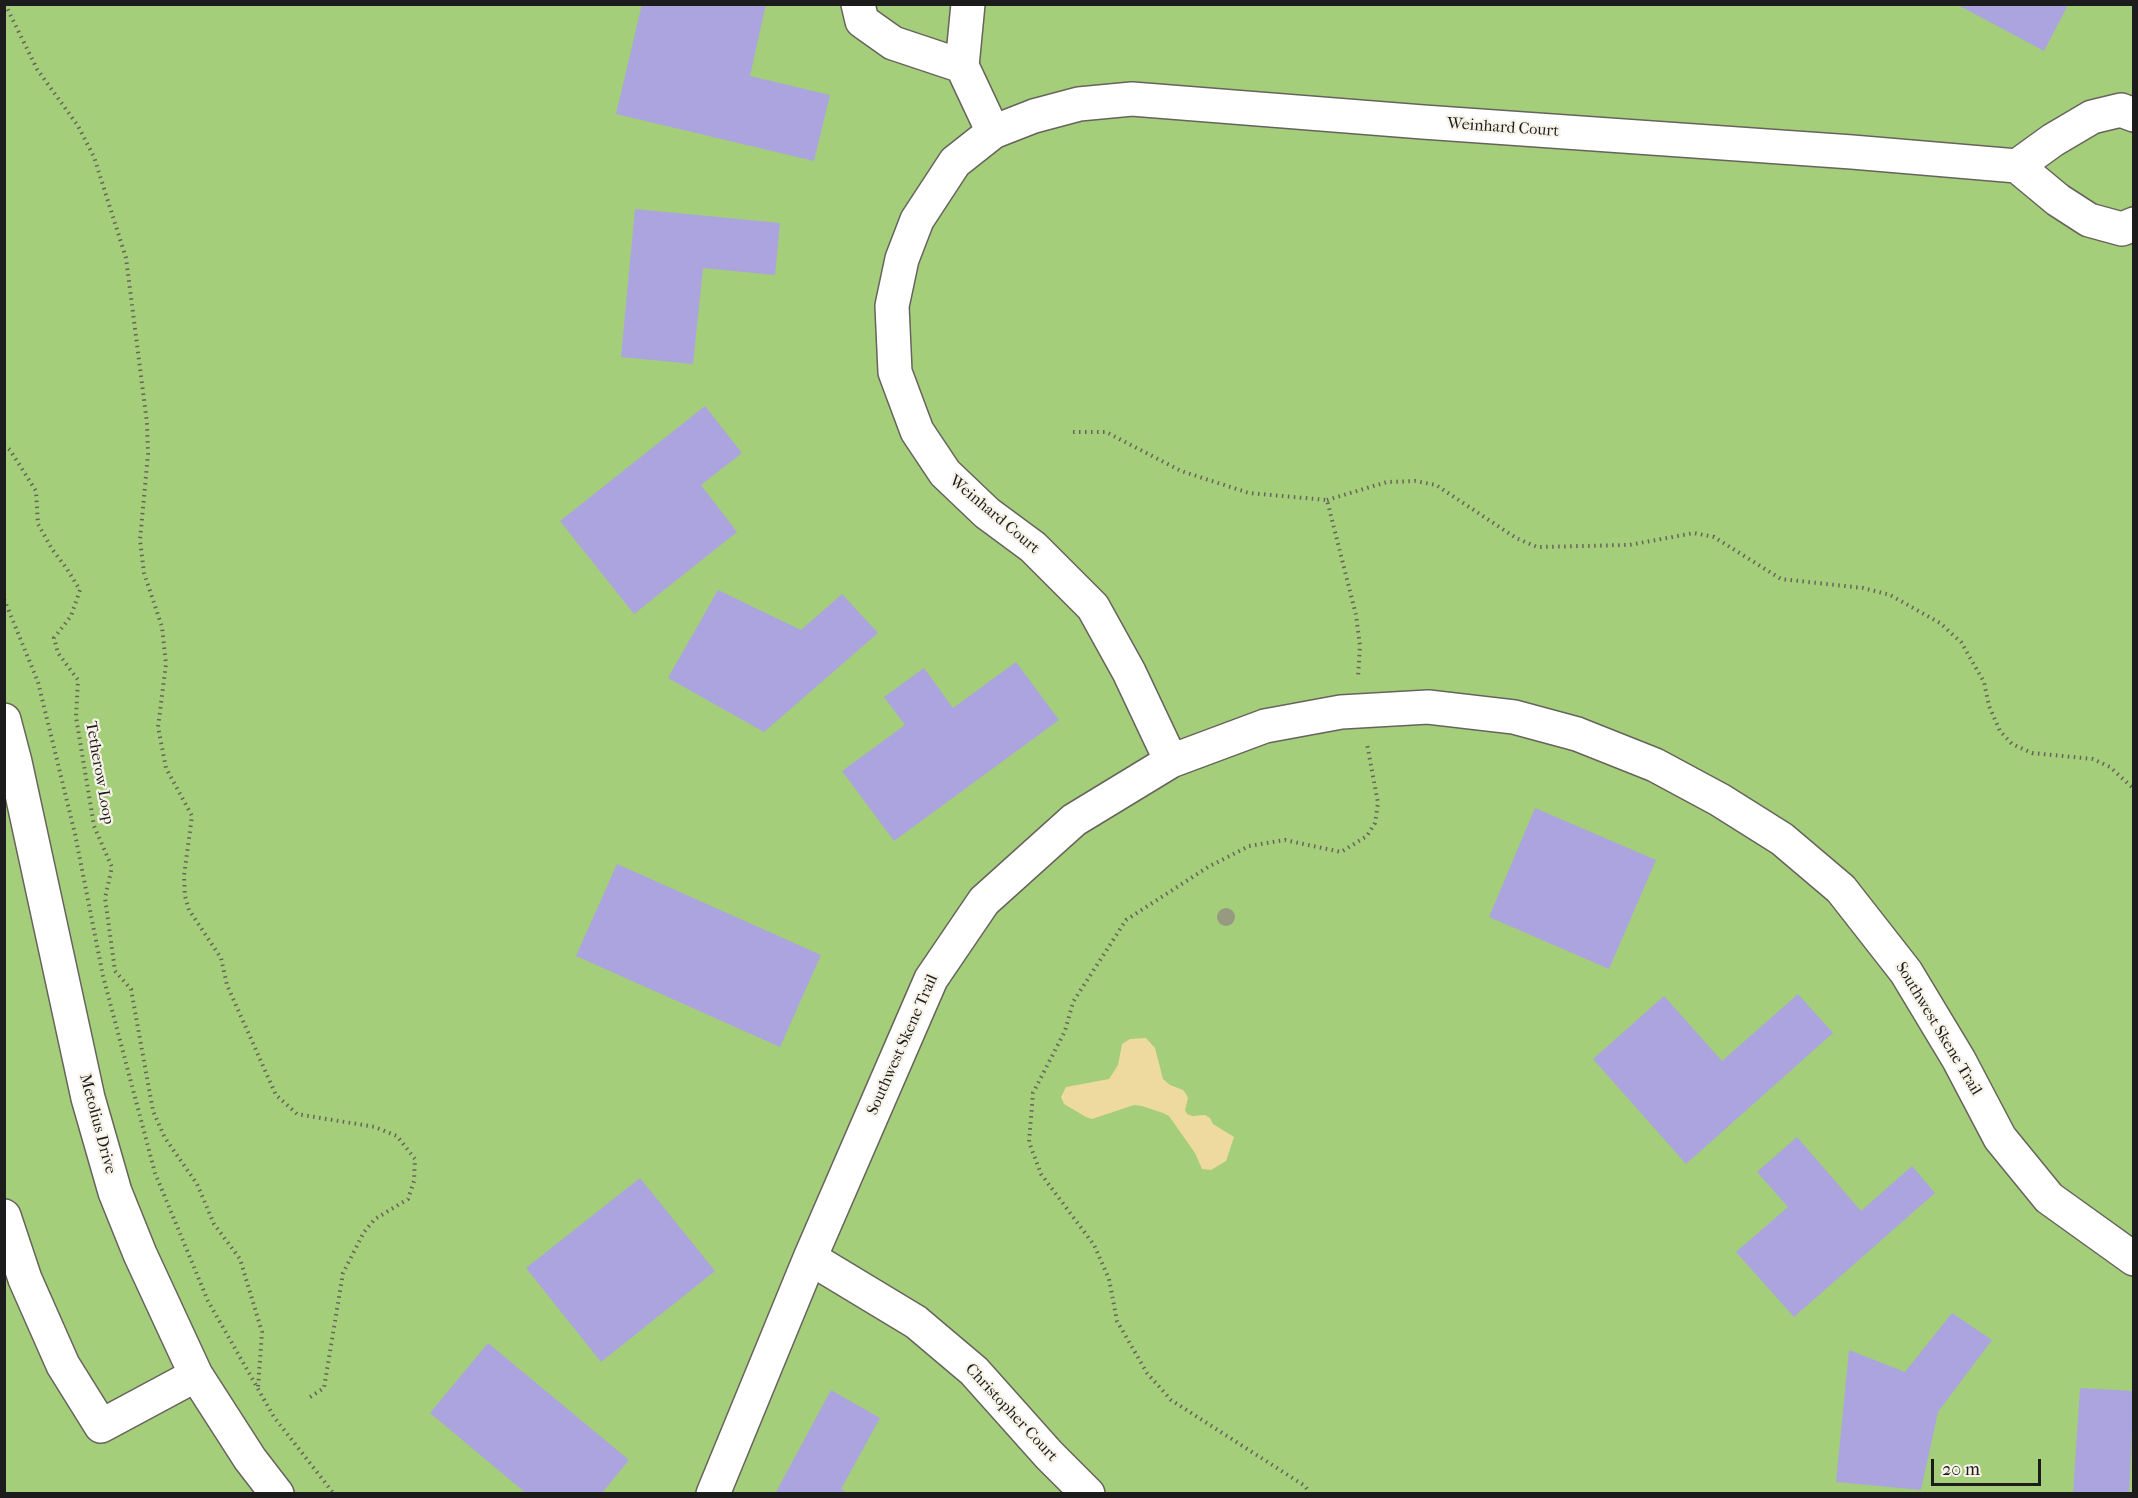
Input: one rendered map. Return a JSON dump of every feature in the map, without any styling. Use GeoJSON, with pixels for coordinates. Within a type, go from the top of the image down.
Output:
{"type":"FeatureCollection","features":[{"type":"Feature","properties":{"kind":"street"},"geometry":{"type":"LineString","coordinates":[[858,4],[862,21],[893,43],[962,66]]}},
{"type":"Feature","properties":{"kind":"street"},"geometry":{"type":"LineString","coordinates":[[968,4],[962,66],[993,132]]}},
{"type":"Feature","properties":{"kind":"street","name":"Weinhard Court"},"geometry":{"type":"LineString","coordinates":[[1171,762],[1129,672],[1093,607],[1032,547],[987,513],[945,473],[917,431],[895,372],[892,306],[902,260],[917,220],[955,162],[993,132],[1034,116],[1079,104],[1132,99],[2017,166]]}},
{"type":"Feature","properties":{"kind":"street"},"geometry":{"type":"LineString","coordinates":[[2133,116],[2121,110],[2092,117],[2053,140],[2017,166],[2058,200],[2089,220],[2122,229],[2133,224]]}},
{"type":"Feature","properties":{"kind":"street","name":"Southwest Skene Trail"},"geometry":{"type":"LineString","coordinates":[[713,1494],[810,1258],[931,979],[984,901],[1074,820],[1171,762],[1265,726],[1341,712],[1428,707],[1514,717],[1577,734],[1655,765],[1720,800],[1782,839],[1841,889],[1906,972],[1959,1060],[2000,1138],[2049,1198],[2133,1259]]}},
{"type":"Feature","properties":{"kind":"street","name":"Metolius Drive"},"geometry":{"type":"LineString","coordinates":[[4,720],[88,1098],[115,1192],[140,1254],[196,1376],[250,1459],[277,1494]]}},
{"type":"Feature","properties":{"kind":"street"},"geometry":{"type":"LineString","coordinates":[[4,1216],[24,1279],[63,1365],[100,1426],[196,1376]]}},
{"type":"Feature","properties":{"kind":"street","name":"Christopher Court"},"geometry":{"type":"LineString","coordinates":[[810,1258],[916,1322],[958,1357],[974,1371],[1049,1455],[1088,1494]]}},
{"type":"Feature","properties":{"kind":"path"},"geometry":{"type":"LineString","coordinates":[[5,4],[36,69],[78,126],[94,157],[126,258],[147,423],[148,454],[140,540],[144,573],[162,627],[165,654],[158,727],[166,768],[192,816],[184,876],[185,896],[189,910],[221,957],[227,985],[276,1095],[297,1114],[375,1127],[397,1136],[415,1159],[414,1181],[408,1199],[375,1219],[364,1232],[343,1273],[324,1388],[310,1398]]}},
{"type":"Feature","properties":{"kind":"path"},"geometry":{"type":"LineString","coordinates":[[1073,432],[1106,432],[1181,471],[1249,493],[1328,500],[1387,482],[1415,481],[1436,485],[1516,538],[1537,547],[1629,544],[1694,533],[1714,537],[1781,579],[1863,588],[1890,595],[1940,623],[1961,642],[1984,682],[1989,706],[2000,731],[2012,744],[2032,753],[2093,759],[2110,766],[2133,789]]}},
{"type":"Feature","properties":{"kind":"path","name":"Tetherow Loop"},"geometry":{"type":"LineString","coordinates":[[4,445],[10,450],[36,491],[38,524],[80,590],[71,616],[54,638],[58,652],[78,680],[76,717],[94,826],[112,867],[105,898],[115,971],[131,989],[153,1111],[165,1138],[196,1184],[214,1224],[240,1260],[262,1332],[258,1388]]}},
{"type":"Feature","properties":{"kind":"path"},"geometry":{"type":"LineString","coordinates":[[1310,1494],[1305,1486],[1171,1400],[1147,1373],[1117,1321],[1109,1279],[1094,1245],[1041,1174],[1029,1142],[1033,1093],[1065,1031],[1073,1002],[1126,920],[1208,867],[1249,846],[1285,840],[1341,852],[1366,836],[1375,823],[1378,803],[1357,670],[1360,646],[1356,615],[1328,500]]}},
{"type":"Feature","properties":{"kind":"path"},"geometry":{"type":"LineString","coordinates":[[4,599],[38,682],[75,834],[104,976],[154,1173],[208,1301],[274,1416],[334,1494]]}},
{"type":"Feature","properties":{"kind":"green space"},"geometry":{"type":"Polygon","coordinates":[[[5,5],[2133,5],[2133,1493],[5,1494],[5,5]]]}},
{"type":"Feature","properties":{"kind":"sand"},"geometry":{"type":"Polygon","coordinates":[[[1146,1038],[1155,1048],[1163,1079],[1186,1094],[1187,1114],[1205,1115],[1213,1124],[1234,1137],[1226,1161],[1211,1170],[1202,1169],[1195,1153],[1169,1116],[1163,1113],[1134,1105],[1092,1119],[1064,1104],[1061,1097],[1066,1087],[1109,1079],[1118,1065],[1122,1044],[1130,1039],[1146,1038]]]}},
{"type":"Feature","properties":{"kind":"building"},"geometry":{"type":"Polygon","coordinates":[[[642,4],[766,4],[750,76],[830,95],[814,161],[616,114],[642,4]]]}},
{"type":"Feature","properties":{"kind":"building"},"geometry":{"type":"Polygon","coordinates":[[[1956,4],[2061,4],[2067,7],[2044,51],[1956,4]]]}},
{"type":"Feature","properties":{"kind":"building"},"geometry":{"type":"Polygon","coordinates":[[[635,209],[780,223],[775,275],[703,268],[693,364],[621,357],[635,209]]]}},
{"type":"Feature","properties":{"kind":"building"},"geometry":{"type":"Polygon","coordinates":[[[705,406],[742,453],[701,485],[737,532],[634,614],[560,521],[705,406]]]}},
{"type":"Feature","properties":{"kind":"building"},"geometry":{"type":"Polygon","coordinates":[[[718,590],[801,630],[842,594],[878,633],[764,732],[668,678],[718,590]]]}},
{"type":"Feature","properties":{"kind":"building"},"geometry":{"type":"Polygon","coordinates":[[[1016,662],[1059,720],[894,841],[842,771],[905,725],[884,697],[924,668],[953,708],[1016,662]]]}},
{"type":"Feature","properties":{"kind":"building"},"geometry":{"type":"Polygon","coordinates":[[[1535,808],[1656,860],[1609,969],[1489,917],[1535,808]]]}},
{"type":"Feature","properties":{"kind":"building"},"geometry":{"type":"Polygon","coordinates":[[[617,864],[821,955],[780,1047],[576,956],[617,864]]]}},
{"type":"Feature","properties":{"kind":"building"},"geometry":{"type":"Polygon","coordinates":[[[1798,994],[1833,1033],[1686,1164],[1593,1059],[1664,996],[1722,1061],[1798,994]]]}},
{"type":"Feature","properties":{"kind":"building"},"geometry":{"type":"Polygon","coordinates":[[[1797,1137],[1861,1211],[1912,1166],[1935,1193],[1794,1317],[1736,1252],[1788,1207],[1757,1172],[1797,1137]]]}},
{"type":"Feature","properties":{"kind":"building"},"geometry":{"type":"Polygon","coordinates":[[[640,1178],[715,1271],[601,1362],[526,1268],[640,1178]]]}},
{"type":"Feature","properties":{"kind":"building"},"geometry":{"type":"Polygon","coordinates":[[[1952,1313],[1992,1340],[1938,1412],[1921,1490],[1836,1482],[1849,1350],[1905,1372],[1952,1313]]]}},
{"type":"Feature","properties":{"kind":"building"},"geometry":{"type":"Polygon","coordinates":[[[488,1343],[629,1460],[601,1494],[527,1494],[430,1413],[488,1343]]]}},
{"type":"Feature","properties":{"kind":"building"},"geometry":{"type":"Polygon","coordinates":[[[2080,1388],[2134,1391],[2129,1494],[2073,1494],[2080,1388]]]}},
{"type":"Feature","properties":{"kind":"building"},"geometry":{"type":"Polygon","coordinates":[[[831,1390],[880,1418],[841,1489],[849,1494],[775,1494],[831,1390]]]}}]}
